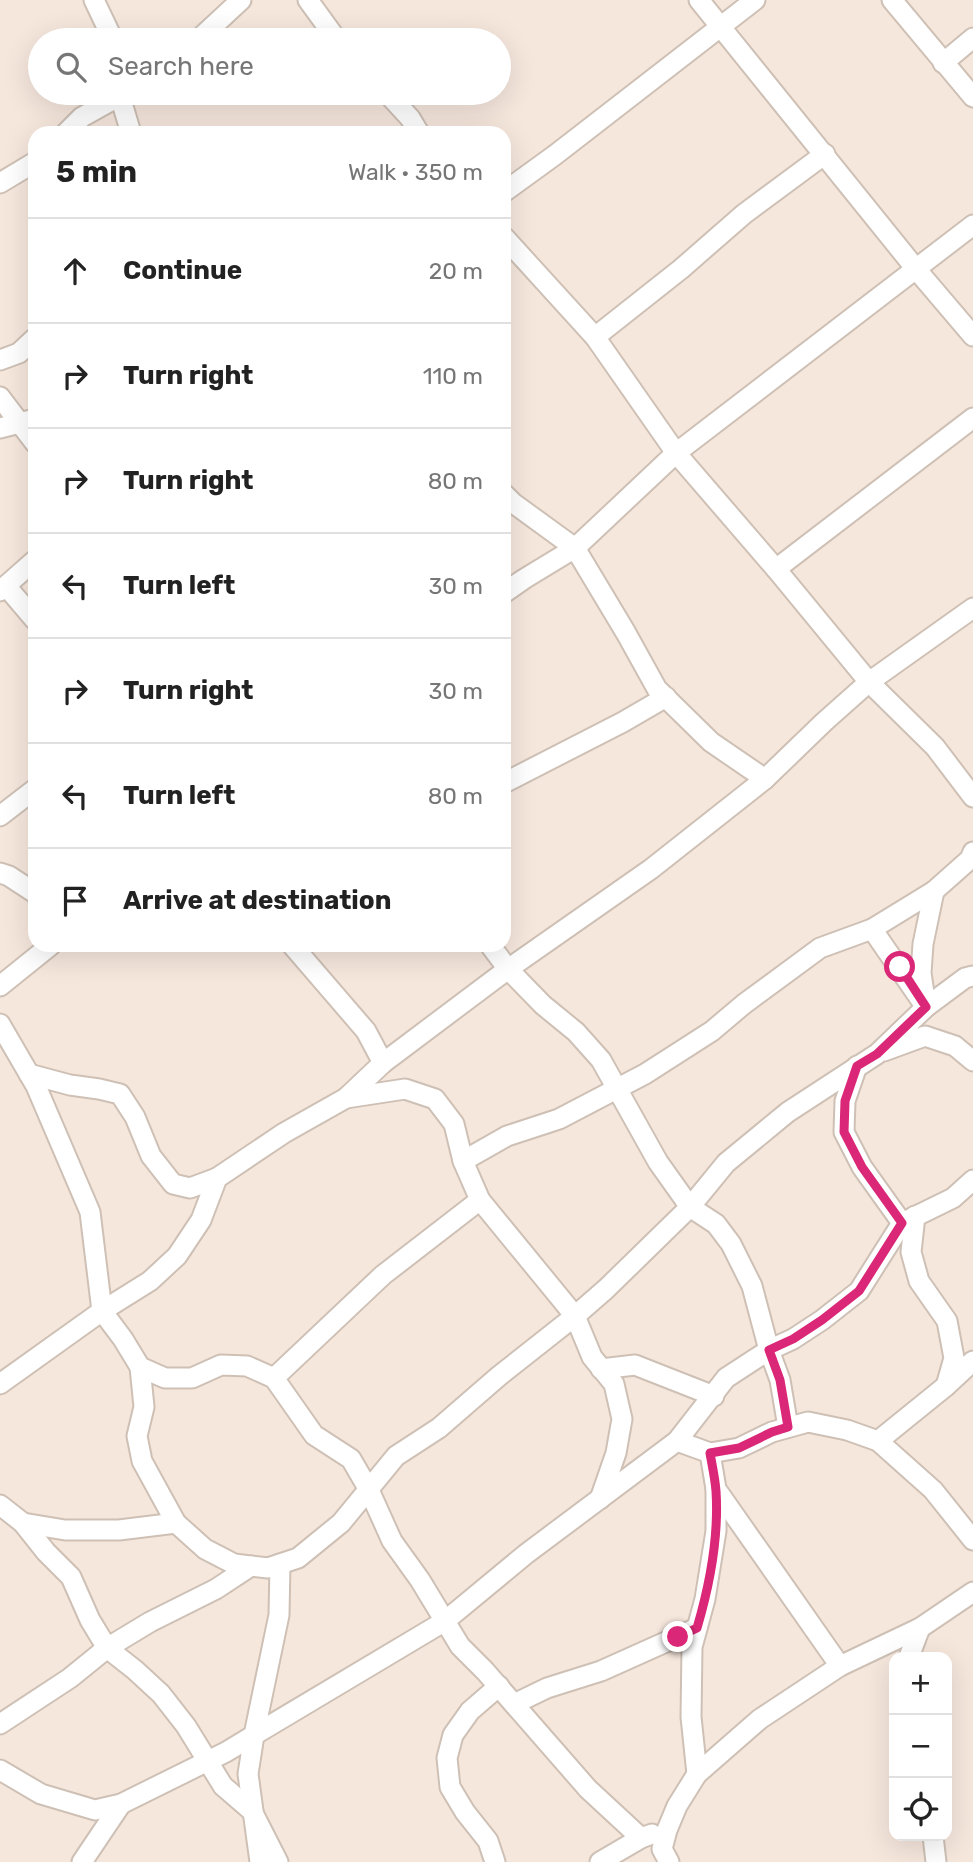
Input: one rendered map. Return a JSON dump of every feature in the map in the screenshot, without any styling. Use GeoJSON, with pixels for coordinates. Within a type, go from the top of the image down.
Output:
{"type":"FeatureCollection","features":[{"type":"Feature","properties":{"kind":"street"},"geometry":{"type":"LineString","coordinates":[[94,0],[107,28]]}},
{"type":"Feature","properties":{"kind":"street"},"geometry":{"type":"LineString","coordinates":[[211,28],[241,0]]}},
{"type":"Feature","properties":{"kind":"street"},"geometry":{"type":"LineString","coordinates":[[309,0],[329,28]]}},
{"type":"Feature","properties":{"kind":"street"},"geometry":{"type":"LineString","coordinates":[[699,0],[973,336]]}},
{"type":"Feature","properties":{"kind":"street"},"geometry":{"type":"LineString","coordinates":[[511,187],[755,0]]}},
{"type":"Feature","properties":{"kind":"street"},"geometry":{"type":"LineString","coordinates":[[892,0],[973,97]]}},
{"type":"Feature","properties":{"kind":"street"},"geometry":{"type":"LineString","coordinates":[[943,63],[973,38]]}},
{"type":"Feature","properties":{"kind":"street"},"geometry":{"type":"LineString","coordinates":[[73,126],[102,105]]}},
{"type":"Feature","properties":{"kind":"street"},"geometry":{"type":"LineString","coordinates":[[124,105],[129,126]]}},
{"type":"Feature","properties":{"kind":"street"},"geometry":{"type":"LineString","coordinates":[[398,105],[415,126]]}},
{"type":"Feature","properties":{"kind":"street"},"geometry":{"type":"LineString","coordinates":[[595,337],[681,269],[744,214],[825,154]]}},
{"type":"Feature","properties":{"kind":"street"},"geometry":{"type":"LineString","coordinates":[[0,183],[28,166]]}},
{"type":"Feature","properties":{"kind":"street"},"geometry":{"type":"LineString","coordinates":[[511,588],[575,548],[676,453],[973,225]]}},
{"type":"Feature","properties":{"kind":"street"},"geometry":{"type":"LineString","coordinates":[[511,245],[595,337],[676,453],[869,682],[935,747],[973,797]]}},
{"type":"Feature","properties":{"kind":"street"},"geometry":{"type":"LineString","coordinates":[[0,360],[19,353],[28,345]]}},
{"type":"Feature","properties":{"kind":"street"},"geometry":{"type":"LineString","coordinates":[[0,397],[28,421]]}},
{"type":"Feature","properties":{"kind":"street"},"geometry":{"type":"LineString","coordinates":[[776,569],[973,418]]}},
{"type":"Feature","properties":{"kind":"street"},"geometry":{"type":"LineString","coordinates":[[0,428],[28,421]]}},
{"type":"Feature","properties":{"kind":"street"},"geometry":{"type":"LineString","coordinates":[[511,501],[575,548],[657,689],[711,742],[765,779]]}},
{"type":"Feature","properties":{"kind":"street"},"geometry":{"type":"LineString","coordinates":[[28,566],[3,588],[28,613]]}},
{"type":"Feature","properties":{"kind":"street"},"geometry":{"type":"LineString","coordinates":[[29,1074],[120,1094],[135,1117],[150,1156],[173,1184],[190,1188],[217,1178],[284,1133],[346,1098],[383,1063],[508,969],[652,869],[765,779],[869,682],[973,608]]}},
{"type":"Feature","properties":{"kind":"street"},"geometry":{"type":"LineString","coordinates":[[511,779],[666,698]]}},
{"type":"Feature","properties":{"kind":"street"},"geometry":{"type":"LineString","coordinates":[[0,816],[28,794]]}},
{"type":"Feature","properties":{"kind":"street"},"geometry":{"type":"LineString","coordinates":[[463,1161],[507,1136],[559,1119],[645,1074],[712,1031],[820,948],[872,929],[934,891],[970,859],[973,852]]}},
{"type":"Feature","properties":{"kind":"street"},"geometry":{"type":"LineString","coordinates":[[0,873],[28,888]]}},
{"type":"Feature","properties":{"kind":"street"},"geometry":{"type":"LineString","coordinates":[[926,1007],[921,973],[923,944],[934,891]]}},
{"type":"Feature","properties":{"kind":"street"},"geometry":{"type":"LineString","coordinates":[[872,929],[926,1007]]}},
{"type":"Feature","properties":{"kind":"street"},"geometry":{"type":"LineString","coordinates":[[0,986],[42,952]]}},
{"type":"Feature","properties":{"kind":"street"},"geometry":{"type":"LineString","coordinates":[[298,952],[366,1031],[383,1063]]}},
{"type":"Feature","properties":{"kind":"street"},"geometry":{"type":"LineString","coordinates":[[495,952],[508,969],[576,1032],[601,1060],[658,1162],[690,1207],[716,1224],[731,1244],[752,1286],[780,1380],[788,1427]]}},
{"type":"Feature","properties":{"kind":"street"},"geometry":{"type":"LineString","coordinates":[[877,1054],[926,1007],[965,978],[973,976]]}},
{"type":"Feature","properties":{"kind":"street"},"geometry":{"type":"LineString","coordinates":[[0,1024],[29,1074],[90,1212],[102,1311],[140,1367],[144,1407],[137,1436],[142,1461],[176,1523],[205,1549],[234,1564],[268,1568],[298,1558],[341,1522],[396,1457],[439,1428],[606,1289],[690,1207],[726,1163],[788,1112],[877,1054],[925,1036],[955,1046],[973,1061]]}},
{"type":"Feature","properties":{"kind":"street"},"geometry":{"type":"LineString","coordinates":[[857,1066],[845,1101],[844,1132],[862,1167],[909,1220],[911,1252],[919,1281],[947,1321],[954,1358],[947,1386]]}},
{"type":"Feature","properties":{"kind":"street"},"geometry":{"type":"LineString","coordinates":[[346,1098],[405,1090],[435,1099],[454,1124],[463,1161],[480,1200],[575,1316],[592,1357],[614,1384],[622,1419],[616,1453],[600,1499]]}},
{"type":"Feature","properties":{"kind":"street"},"geometry":{"type":"LineString","coordinates":[[0,1384],[102,1311],[150,1281],[177,1256],[201,1220],[217,1178]]}},
{"type":"Feature","properties":{"kind":"street"},"geometry":{"type":"LineString","coordinates":[[0,1770],[41,1794],[95,1810],[121,1804],[254,1735],[445,1620],[526,1554],[677,1441],[726,1378],[769,1350],[802,1333],[859,1291],[909,1220],[953,1198],[973,1180]]}},
{"type":"Feature","properties":{"kind":"street"},"geometry":{"type":"LineString","coordinates":[[274,1378],[383,1275],[480,1200]]}},
{"type":"Feature","properties":{"kind":"street"},"geometry":{"type":"LineString","coordinates":[[878,1441],[947,1386],[973,1361]]}},
{"type":"Feature","properties":{"kind":"street"},"geometry":{"type":"LineString","coordinates":[[140,1367],[165,1378],[192,1378],[221,1365],[247,1366],[274,1378],[314,1435],[351,1459],[369,1490],[392,1541],[420,1580],[460,1646],[499,1686],[588,1789],[641,1838]]}},
{"type":"Feature","properties":{"kind":"street"},"geometry":{"type":"LineString","coordinates":[[601,1369],[635,1365],[714,1396]]}},
{"type":"Feature","properties":{"kind":"street"},"geometry":{"type":"LineString","coordinates":[[677,1441],[710,1453],[739,1448],[772,1432],[808,1422],[847,1430],[878,1441],[933,1490],[973,1540]]}},
{"type":"Feature","properties":{"kind":"street"},"geometry":{"type":"LineString","coordinates":[[697,1774],[691,1717],[692,1647],[705,1599],[716,1531],[716,1489],[710,1453]]}},
{"type":"Feature","properties":{"kind":"street"},"geometry":{"type":"LineString","coordinates":[[716,1489],[840,1666]]}},
{"type":"Feature","properties":{"kind":"street"},"geometry":{"type":"LineString","coordinates":[[1,1507],[23,1522],[46,1552],[71,1577],[90,1620],[107,1648],[161,1694],[186,1726],[223,1786],[252,1811],[278,1862]]}},
{"type":"Feature","properties":{"kind":"street"},"geometry":{"type":"LineString","coordinates":[[23,1522],[65,1530],[119,1530],[176,1523]]}},
{"type":"Feature","properties":{"kind":"street"},"geometry":{"type":"LineString","coordinates":[[260,1862],[248,1774],[279,1615],[280,1564]]}},
{"type":"Feature","properties":{"kind":"street"},"geometry":{"type":"LineString","coordinates":[[0,1724],[70,1678],[107,1648],[150,1622],[216,1589],[251,1566]]}},
{"type":"Feature","properties":{"kind":"street"},"geometry":{"type":"LineString","coordinates":[[669,1862],[662,1849],[667,1830],[677,1806],[697,1774],[760,1719],[840,1666],[920,1628],[973,1592]]}},
{"type":"Feature","properties":{"kind":"street"},"geometry":{"type":"LineString","coordinates":[[514,1704],[547,1688],[611,1667],[697,1628]]}},
{"type":"Feature","properties":{"kind":"street"},"geometry":{"type":"LineString","coordinates":[[911,1652],[920,1628]]}},
{"type":"Feature","properties":{"kind":"street"},"geometry":{"type":"LineString","coordinates":[[495,1862],[488,1841],[465,1812],[450,1787],[447,1758],[453,1735],[470,1711],[499,1686]]}},
{"type":"Feature","properties":{"kind":"street"},"geometry":{"type":"LineString","coordinates":[[82,1862],[121,1804]]}},
{"type":"Feature","properties":{"kind":"street"},"geometry":{"type":"LineString","coordinates":[[600,1862],[641,1838],[667,1830]]}},
{"type":"Feature","properties":{"kind":"street"},"geometry":{"type":"LineString","coordinates":[[934,1841],[936,1862]]}},
{"type":"Feature","properties":{"kind":"route"},"geometry":{"type":"LineString","coordinates":[[678,1637],[697,1628],[705,1599],[716,1531],[716,1489],[710,1453],[739,1448],[788,1427],[780,1380],[769,1350],[793,1339],[822,1320],[859,1291],[902,1223],[862,1167],[844,1132],[845,1101],[857,1066],[877,1054],[926,1007],[900,967]]}}]}
